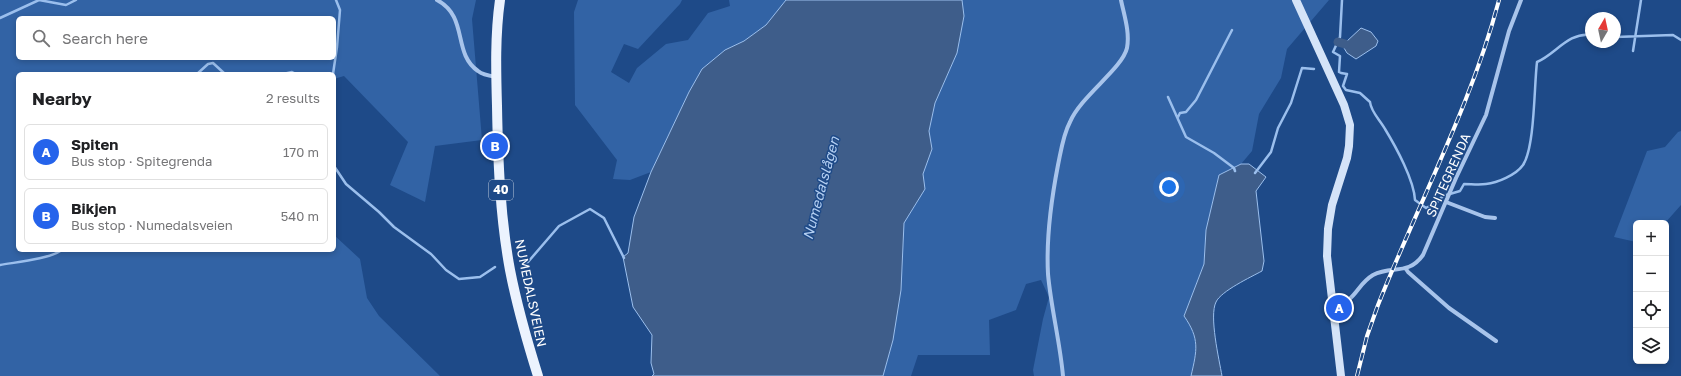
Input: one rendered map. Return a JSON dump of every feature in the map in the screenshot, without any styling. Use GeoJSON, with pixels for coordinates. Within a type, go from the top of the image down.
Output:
{"type":"FeatureCollection","features":[{"type":"Feature","properties":{"kind":"main road","name":"NUMEDALSVEIEN"},"geometry":{"type":"LineString","coordinates":[[500,0],[497,27],[496,77],[500,172],[507,254],[519,313],[538,376]]}},
{"type":"Feature","properties":{"kind":"main road"},"geometry":{"type":"LineString","coordinates":[[1296,0],[1344,105],[1350,125],[1347,158],[1333,200],[1328,229],[1327,256],[1340,376]]}},
{"type":"Feature","properties":{"kind":"street"},"geometry":{"type":"LineString","coordinates":[[437,0],[448,7],[454,16],[458,26],[460,40],[465,56],[472,66],[478,72],[496,77]]}},
{"type":"Feature","properties":{"kind":"street"},"geometry":{"type":"LineString","coordinates":[[1063,376],[1061,354],[1048,274],[1049,216],[1062,145],[1070,121],[1087,96],[1120,61],[1125,53],[1127,35],[1121,0]]}},
{"type":"Feature","properties":{"kind":"street","name":"SPITEGRENDA"},"geometry":{"type":"LineString","coordinates":[[1333,307],[1348,302],[1368,279],[1374,275],[1414,266],[1423,255],[1486,116],[1509,31],[1522,0]]}},
{"type":"Feature","properties":{"kind":"street"},"geometry":{"type":"LineString","coordinates":[[1446,202],[1485,217],[1495,218]]}},
{"type":"Feature","properties":{"kind":"street"},"geometry":{"type":"LineString","coordinates":[[1406,269],[1449,308],[1496,341]]}},
{"type":"Feature","properties":{"kind":"shaded area"},"geometry":{"type":"Polygon","coordinates":[[[0,0],[476,0],[472,19],[482,140],[435,146],[425,202],[390,185],[408,142],[344,76],[336,78],[336,72],[16,72],[16,252],[336,252],[336,237],[360,259],[367,298],[379,316],[440,376],[0,376],[0,0]]]}},
{"type":"Feature","properties":{"kind":"shaded area"},"geometry":{"type":"Polygon","coordinates":[[[578,0],[682,0],[638,49],[624,44],[611,72],[629,83],[637,68],[666,44],[688,40],[708,13],[730,6],[729,0],[786,0],[766,25],[744,41],[725,50],[702,69],[689,92],[651,172],[630,180],[613,179],[617,160],[575,105],[574,12],[578,0]]]}},
{"type":"Feature","properties":{"kind":"shaded area"},"geometry":{"type":"Polygon","coordinates":[[[962,0],[1329,0],[1287,49],[1281,78],[1259,114],[1252,151],[1241,164],[1219,175],[1206,230],[1204,264],[1184,316],[1193,331],[1196,345],[1195,359],[1191,376],[1034,376],[1033,370],[1049,297],[1041,280],[1026,284],[1016,310],[989,320],[990,355],[918,355],[911,376],[883,376],[893,340],[902,272],[904,223],[925,189],[922,174],[932,149],[929,131],[935,103],[957,53],[962,0]]]}},
{"type":"Feature","properties":{"kind":"shaded area"},"geometry":{"type":"Polygon","coordinates":[[[1681,131],[1681,205],[1668,220],[1633,220],[1633,241],[1614,237],[1647,151],[1665,147],[1678,132],[1681,131]]]}},
{"type":"Feature","properties":{"kind":"water","name":"Numedalslågen"},"geometry":{"type":"Polygon","coordinates":[[[786,0],[962,0],[964,16],[957,53],[935,103],[929,131],[932,149],[923,174],[925,189],[904,223],[901,290],[893,340],[883,376],[652,376],[654,374],[651,363],[652,335],[633,307],[623,257],[628,253],[634,217],[651,172],[689,92],[702,69],[725,50],[744,41],[766,25],[786,0]]]}},
{"type":"Feature","properties":{"kind":"water"},"geometry":{"type":"Polygon","coordinates":[[[1361,28],[1371,32],[1378,41],[1376,46],[1356,59],[1347,53],[1344,48],[1346,42],[1361,28]]]}},
{"type":"Feature","properties":{"kind":"water"},"geometry":{"type":"Polygon","coordinates":[[[1241,164],[1249,164],[1266,177],[1256,191],[1264,261],[1262,271],[1224,293],[1216,302],[1214,309],[1214,327],[1222,376],[1191,376],[1195,359],[1196,345],[1193,331],[1184,316],[1204,264],[1206,230],[1219,175],[1241,164]]]}},
{"type":"Feature","properties":{"kind":"waterway"},"geometry":{"type":"LineString","coordinates":[[0,18],[39,0],[66,5],[76,0]]}},
{"type":"Feature","properties":{"kind":"waterway"},"geometry":{"type":"LineString","coordinates":[[336,0],[340,10],[336,54]]}},
{"type":"Feature","properties":{"kind":"waterway"},"geometry":{"type":"LineString","coordinates":[[1342,0],[1340,37],[1333,52],[1340,56],[1339,72],[1347,74],[1343,86],[1346,90],[1360,93],[1370,102],[1374,113],[1389,136],[1404,164],[1414,192],[1415,200],[1426,208],[1435,204],[1443,196],[1460,191],[1464,184],[1483,184],[1495,182],[1506,178],[1520,169],[1527,156],[1530,145],[1537,62],[1569,40],[1585,35]]}},
{"type":"Feature","properties":{"kind":"waterway"},"geometry":{"type":"LineString","coordinates":[[1633,51],[1641,0]]}},
{"type":"Feature","properties":{"kind":"waterway"},"geometry":{"type":"LineString","coordinates":[[1178,117],[1180,113],[1186,112],[1196,100],[1232,30]]}},
{"type":"Feature","properties":{"kind":"waterway"},"geometry":{"type":"LineString","coordinates":[[1621,37],[1673,35],[1681,40]]}},
{"type":"Feature","properties":{"kind":"waterway"},"geometry":{"type":"LineString","coordinates":[[1338,42],[1345,44]]}},
{"type":"Feature","properties":{"kind":"waterway"},"geometry":{"type":"LineString","coordinates":[[333,72],[335,60]]}},
{"type":"Feature","properties":{"kind":"waterway"},"geometry":{"type":"LineString","coordinates":[[199,72],[208,64],[213,63],[223,72]]}},
{"type":"Feature","properties":{"kind":"waterway"},"geometry":{"type":"LineString","coordinates":[[1255,173],[1271,152],[1278,128],[1291,103],[1302,68],[1314,69]]}},
{"type":"Feature","properties":{"kind":"waterway"},"geometry":{"type":"LineString","coordinates":[[1168,97],[1186,137],[1214,153],[1234,168],[1235,171]]}},
{"type":"Feature","properties":{"kind":"waterway"},"geometry":{"type":"LineString","coordinates":[[336,169],[346,184],[394,227],[431,254],[446,270],[459,279],[480,277],[495,267]]}},
{"type":"Feature","properties":{"kind":"waterway"},"geometry":{"type":"LineString","coordinates":[[524,263],[528,262],[559,226],[590,209],[604,218],[624,258]]}},
{"type":"Feature","properties":{"kind":"waterway"},"geometry":{"type":"LineString","coordinates":[[0,265],[41,258],[58,252]]}},
{"type":"Feature","properties":{"kind":"railway"},"geometry":{"type":"LineString","coordinates":[[1357,376],[1367,336],[1378,305],[1459,116],[1474,78],[1499,0]]}},
{"type":"Feature","properties":{"kind":"place","name":"Bikjen"},"geometry":{"type":"Point","coordinates":[495,146]}},
{"type":"Feature","properties":{"kind":"place","name":"Spiten"},"geometry":{"type":"Point","coordinates":[1339,308]}}]}
